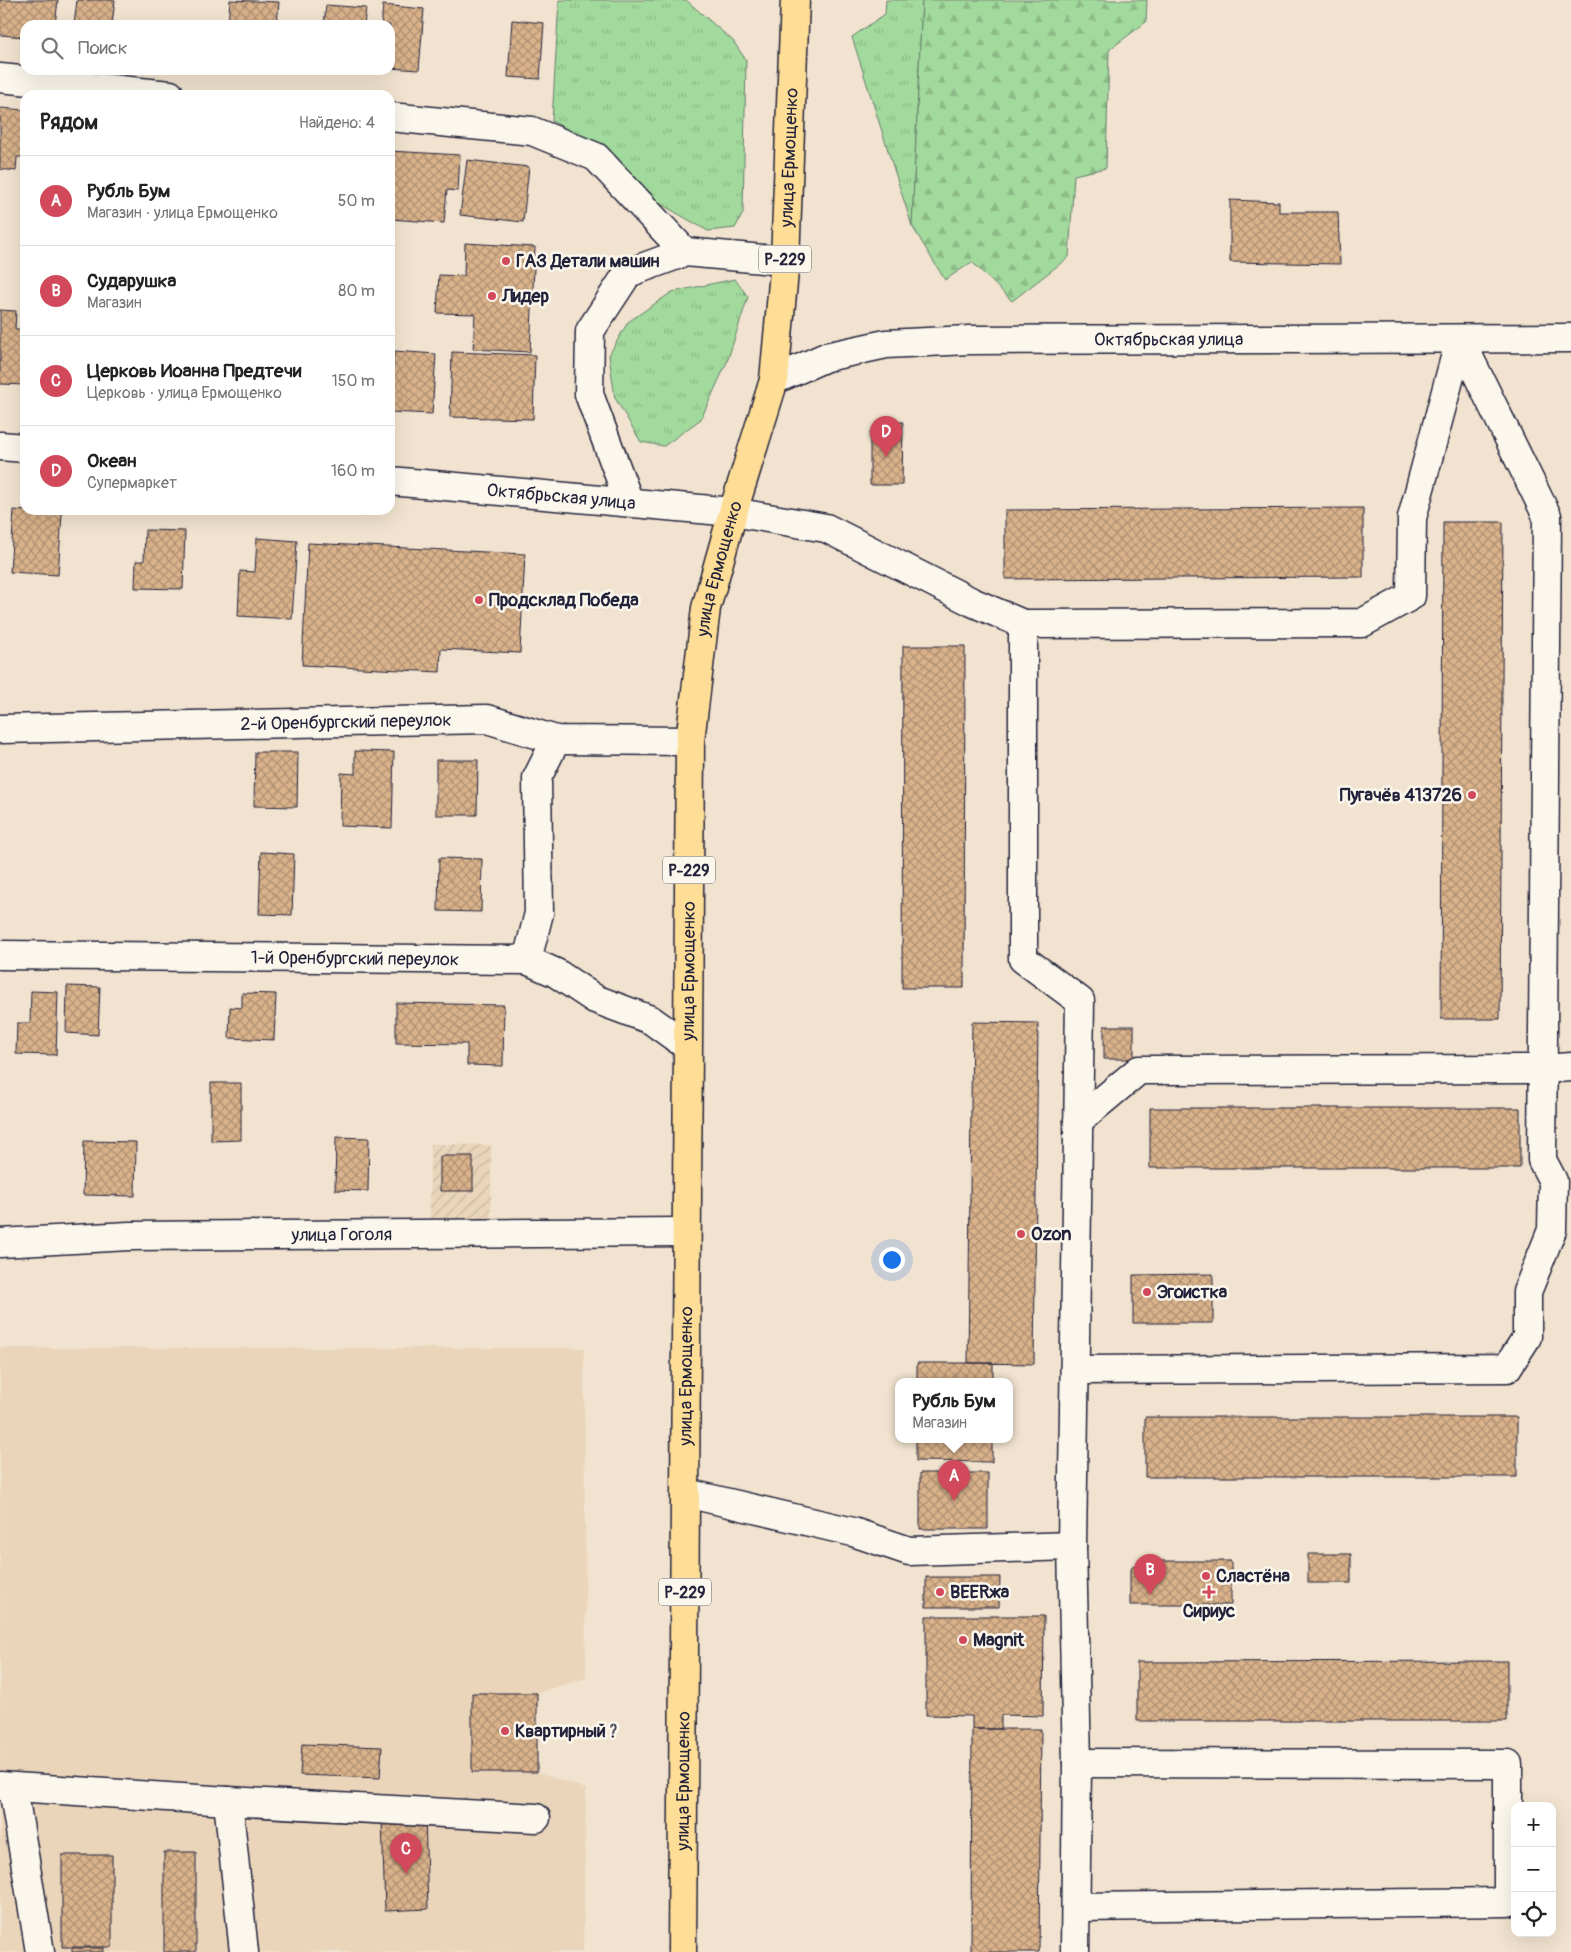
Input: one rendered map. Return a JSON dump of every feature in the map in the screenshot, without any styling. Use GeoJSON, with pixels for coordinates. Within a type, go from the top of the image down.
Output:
{"type":"FeatureCollection","features":[{"type":"Feature","properties":{"kind":"highway","name":"улица Ермощенко"},"geometry":{"type":"LineString","coordinates":[[682,1952],[686,1493],[685,1232],[690,740],[706,608],[733,512],[774,380],[784,261],[795,0]]}},
{"type":"Feature","properties":{"kind":"street"},"geometry":{"type":"LineString","coordinates":[[0,78],[120,90]]}},
{"type":"Feature","properties":{"kind":"street"},"geometry":{"type":"LineString","coordinates":[[395,117],[532,131],[596,157],[685,252]]}},
{"type":"Feature","properties":{"kind":"street"},"geometry":{"type":"LineString","coordinates":[[629,502],[589,394],[590,331],[628,273],[685,252],[784,261]]}},
{"type":"Feature","properties":{"kind":"street","name":"Октябрьская улица"},"geometry":{"type":"LineString","coordinates":[[774,380],[826,357],[886,344],[970,340],[1571,338]]}},
{"type":"Feature","properties":{"kind":"street"},"geometry":{"type":"LineString","coordinates":[[1075,1952],[1077,1763],[1072,1546],[1080,1001],[1022,959],[1023,624],[1362,623],[1411,596],[1412,518],[1460,339]]}},
{"type":"Feature","properties":{"kind":"street"},"geometry":{"type":"LineString","coordinates":[[1076,1370],[1507,1368],[1527,1337],[1527,1292],[1552,1230],[1553,1181],[1542,1160],[1546,516],[1460,339]]}},
{"type":"Feature","properties":{"kind":"street"},"geometry":{"type":"LineString","coordinates":[[0,446],[20,448]]}},
{"type":"Feature","properties":{"kind":"street","name":"Октябрьская улица"},"geometry":{"type":"LineString","coordinates":[[395,480],[733,512],[826,528],[972,602],[1023,624]]}},
{"type":"Feature","properties":{"kind":"street","name":"2-й Оренбургский переулок"},"geometry":{"type":"LineString","coordinates":[[0,729],[487,719],[556,740],[690,740]]}},
{"type":"Feature","properties":{"kind":"street"},"geometry":{"type":"LineString","coordinates":[[527,960],[539,913],[537,778],[556,740]]}},
{"type":"Feature","properties":{"kind":"street","name":"1-й Оренбургский переулок"},"geometry":{"type":"LineString","coordinates":[[0,955],[527,960],[556,973],[595,999],[651,1020],[688,1046]]}},
{"type":"Feature","properties":{"kind":"street"},"geometry":{"type":"LineString","coordinates":[[1078,1122],[1139,1070],[1542,1069],[1571,1067]]}},
{"type":"Feature","properties":{"kind":"street","name":"улица Гоголя"},"geometry":{"type":"LineString","coordinates":[[0,1243],[129,1236],[685,1232]]}},
{"type":"Feature","properties":{"kind":"street"},"geometry":{"type":"LineString","coordinates":[[686,1493],[853,1532],[909,1551],[1072,1546]]}},
{"type":"Feature","properties":{"kind":"street"},"geometry":{"type":"LineString","coordinates":[[1076,1907],[1508,1902],[1508,1764],[1077,1763]]}},
{"type":"Feature","properties":{"kind":"street"},"geometry":{"type":"LineString","coordinates":[[40,1952],[6,1787],[536,1818]]}},
{"type":"Feature","properties":{"kind":"street"},"geometry":{"type":"LineString","coordinates":[[228,1801],[244,1952]]}},
{"type":"Feature","properties":{"kind":"shaded area"},"geometry":{"type":"Polygon","coordinates":[[[430,1144],[491,1145],[491,1219],[430,1219],[430,1144]]]}},
{"type":"Feature","properties":{"kind":"shaded area"},"geometry":{"type":"Polygon","coordinates":[[[0,1348],[584,1348],[586,1678],[537,1693],[537,1772],[586,1789],[583,1952],[0,1952],[0,1348]]]}},
{"type":"Feature","properties":{"kind":"green space"},"geometry":{"type":"Polygon","coordinates":[[[559,0],[686,0],[733,41],[746,60],[743,213],[735,228],[708,231],[659,203],[602,148],[552,121],[559,0]]]}},
{"type":"Feature","properties":{"kind":"green space"},"geometry":{"type":"Polygon","coordinates":[[[886,0],[922,0],[912,226],[852,37],[885,14],[886,0]]]}},
{"type":"Feature","properties":{"kind":"green space"},"geometry":{"type":"Polygon","coordinates":[[[922,0],[1147,0],[1146,22],[1109,50],[1106,168],[1074,175],[1069,257],[1012,301],[972,262],[945,280],[912,226],[922,0]]]}},
{"type":"Feature","properties":{"kind":"green space"},"geometry":{"type":"Polygon","coordinates":[[[735,279],[748,297],[727,362],[701,419],[664,446],[641,442],[615,398],[609,355],[628,322],[672,292],[735,279]]]}},
{"type":"Feature","properties":{"kind":"building"},"geometry":{"type":"Polygon","coordinates":[[[0,0],[58,0],[56,20],[20,20],[20,37],[0,35],[0,0]]]}},
{"type":"Feature","properties":{"kind":"building"},"geometry":{"type":"Polygon","coordinates":[[[77,0],[115,0],[113,20],[75,20],[77,0]]]}},
{"type":"Feature","properties":{"kind":"building"},"geometry":{"type":"Polygon","coordinates":[[[230,0],[279,2],[277,20],[228,20],[230,0]]]}},
{"type":"Feature","properties":{"kind":"building"},"geometry":{"type":"Polygon","coordinates":[[[326,5],[366,8],[365,20],[324,20],[326,5]]]}},
{"type":"Feature","properties":{"kind":"building"},"geometry":{"type":"Polygon","coordinates":[[[383,5],[424,9],[419,70],[395,68],[395,20],[382,20],[383,5]]]}},
{"type":"Feature","properties":{"kind":"building"},"geometry":{"type":"Polygon","coordinates":[[[512,20],[544,23],[540,79],[508,77],[512,20]]]}},
{"type":"Feature","properties":{"kind":"building"},"geometry":{"type":"Polygon","coordinates":[[[0,108],[20,110],[20,157],[17,157],[16,171],[0,169],[0,108]]]}},
{"type":"Feature","properties":{"kind":"building"},"geometry":{"type":"Polygon","coordinates":[[[395,151],[460,155],[458,191],[447,190],[444,223],[395,219],[395,151]]]}},
{"type":"Feature","properties":{"kind":"building"},"geometry":{"type":"Polygon","coordinates":[[[467,160],[529,167],[523,222],[460,215],[467,160]]]}},
{"type":"Feature","properties":{"kind":"building"},"geometry":{"type":"Polygon","coordinates":[[[1230,200],[1279,202],[1279,212],[1338,212],[1340,264],[1230,262],[1230,200]]]}},
{"type":"Feature","properties":{"kind":"building"},"geometry":{"type":"Polygon","coordinates":[[[465,243],[535,247],[530,352],[473,349],[475,314],[437,313],[439,275],[464,276],[465,243]]]}},
{"type":"Feature","properties":{"kind":"building"},"geometry":{"type":"Polygon","coordinates":[[[0,310],[16,311],[15,329],[20,329],[20,385],[0,384],[0,310]]]}},
{"type":"Feature","properties":{"kind":"building"},"geometry":{"type":"Polygon","coordinates":[[[395,351],[436,354],[432,414],[395,412],[395,351]]]}},
{"type":"Feature","properties":{"kind":"building"},"geometry":{"type":"Polygon","coordinates":[[[452,352],[535,355],[533,419],[450,417],[452,352]]]}},
{"type":"Feature","properties":{"kind":"building"},"geometry":{"type":"Polygon","coordinates":[[[888,422],[903,422],[902,485],[870,485],[870,433],[888,433],[888,422]]]}},
{"type":"Feature","properties":{"kind":"building"},"geometry":{"type":"Polygon","coordinates":[[[1363,508],[1363,577],[1005,579],[1005,510],[1363,508]]]}},
{"type":"Feature","properties":{"kind":"building"},"geometry":{"type":"Polygon","coordinates":[[[14,510],[20,510],[20,515],[62,515],[58,575],[10,572],[14,510]]]}},
{"type":"Feature","properties":{"kind":"building"},"geometry":{"type":"Polygon","coordinates":[[[1443,522],[1503,522],[1500,1019],[1441,1019],[1443,522]]]}},
{"type":"Feature","properties":{"kind":"building"},"geometry":{"type":"Polygon","coordinates":[[[145,530],[185,531],[183,589],[135,588],[136,561],[144,561],[145,530]]]}},
{"type":"Feature","properties":{"kind":"building"},"geometry":{"type":"Polygon","coordinates":[[[257,538],[297,541],[292,619],[238,616],[240,571],[255,572],[257,538]]]}},
{"type":"Feature","properties":{"kind":"building"},"geometry":{"type":"Polygon","coordinates":[[[308,543],[525,554],[520,653],[441,649],[440,672],[302,665],[308,543]]]}},
{"type":"Feature","properties":{"kind":"building"},"geometry":{"type":"Polygon","coordinates":[[[903,646],[965,646],[964,988],[902,988],[903,646]]]}},
{"type":"Feature","properties":{"kind":"building"},"geometry":{"type":"Polygon","coordinates":[[[355,751],[394,752],[392,828],[340,826],[341,773],[355,774],[355,751]]]}},
{"type":"Feature","properties":{"kind":"building"},"geometry":{"type":"Polygon","coordinates":[[[255,752],[298,752],[297,807],[254,806],[255,752]]]}},
{"type":"Feature","properties":{"kind":"building"},"geometry":{"type":"Polygon","coordinates":[[[436,760],[478,760],[477,815],[436,815],[436,760]]]}},
{"type":"Feature","properties":{"kind":"building"},"geometry":{"type":"Polygon","coordinates":[[[261,852],[294,854],[292,915],[259,914],[261,852]]]}},
{"type":"Feature","properties":{"kind":"building"},"geometry":{"type":"Polygon","coordinates":[[[439,858],[482,859],[481,912],[438,911],[439,858]]]}},
{"type":"Feature","properties":{"kind":"building"},"geometry":{"type":"Polygon","coordinates":[[[67,986],[100,987],[98,1035],[66,1033],[67,986]]]}},
{"type":"Feature","properties":{"kind":"building"},"geometry":{"type":"Polygon","coordinates":[[[31,991],[58,992],[56,1055],[16,1054],[17,1023],[30,1023],[31,991]]]}},
{"type":"Feature","properties":{"kind":"building"},"geometry":{"type":"Polygon","coordinates":[[[242,993],[276,994],[274,1040],[229,1038],[230,1007],[242,1008],[242,993]]]}},
{"type":"Feature","properties":{"kind":"building"},"geometry":{"type":"Polygon","coordinates":[[[396,1003],[504,1005],[503,1066],[467,1065],[467,1044],[396,1043],[396,1003]]]}},
{"type":"Feature","properties":{"kind":"building"},"geometry":{"type":"Polygon","coordinates":[[[972,1022],[1038,1023],[1034,1364],[968,1363],[972,1022]]]}},
{"type":"Feature","properties":{"kind":"building"},"geometry":{"type":"Polygon","coordinates":[[[1104,1026],[1134,1026],[1134,1059],[1104,1059],[1104,1026]]]}},
{"type":"Feature","properties":{"kind":"building"},"geometry":{"type":"Polygon","coordinates":[[[211,1083],[241,1083],[241,1140],[211,1141],[211,1083]]]}},
{"type":"Feature","properties":{"kind":"building"},"geometry":{"type":"Polygon","coordinates":[[[1150,1108],[1520,1108],[1520,1168],[1150,1168],[1150,1108]]]}},
{"type":"Feature","properties":{"kind":"building"},"geometry":{"type":"Polygon","coordinates":[[[336,1137],[369,1138],[368,1191],[335,1190],[336,1137]]]}},
{"type":"Feature","properties":{"kind":"building"},"geometry":{"type":"Polygon","coordinates":[[[84,1141],[136,1142],[135,1196],[83,1195],[84,1141]]]}},
{"type":"Feature","properties":{"kind":"building"},"geometry":{"type":"Polygon","coordinates":[[[440,1156],[473,1156],[473,1191],[440,1191],[440,1156]]]}},
{"type":"Feature","properties":{"kind":"building"},"geometry":{"type":"Polygon","coordinates":[[[1213,1274],[1213,1323],[1133,1323],[1133,1275],[1213,1274]]]}},
{"type":"Feature","properties":{"kind":"building"},"geometry":{"type":"Polygon","coordinates":[[[917,1363],[993,1363],[993,1378],[917,1378],[917,1363]]]}},
{"type":"Feature","properties":{"kind":"building"},"geometry":{"type":"Polygon","coordinates":[[[1145,1417],[1517,1417],[1517,1477],[1145,1477],[1145,1417]]]}},
{"type":"Feature","properties":{"kind":"building"},"geometry":{"type":"Polygon","coordinates":[[[916,1443],[992,1443],[992,1462],[916,1461],[916,1443]]]}},
{"type":"Feature","properties":{"kind":"building"},"geometry":{"type":"Polygon","coordinates":[[[920,1473],[988,1473],[988,1529],[920,1529],[920,1473]]]}},
{"type":"Feature","properties":{"kind":"building"},"geometry":{"type":"Polygon","coordinates":[[[1308,1554],[1351,1554],[1351,1583],[1308,1583],[1308,1554]]]}},
{"type":"Feature","properties":{"kind":"building"},"geometry":{"type":"Polygon","coordinates":[[[1141,1561],[1231,1561],[1231,1605],[1130,1605],[1130,1569],[1141,1561]]]}},
{"type":"Feature","properties":{"kind":"building"},"geometry":{"type":"Polygon","coordinates":[[[926,1577],[1000,1577],[999,1607],[926,1607],[926,1577]]]}},
{"type":"Feature","properties":{"kind":"building"},"geometry":{"type":"Polygon","coordinates":[[[926,1616],[1044,1616],[1043,1716],[1001,1715],[1001,1729],[972,1729],[972,1716],[926,1715],[926,1616]]]}},
{"type":"Feature","properties":{"kind":"building"},"geometry":{"type":"Polygon","coordinates":[[[1507,1661],[1507,1721],[1137,1721],[1137,1662],[1507,1661]]]}},
{"type":"Feature","properties":{"kind":"building"},"geometry":{"type":"Polygon","coordinates":[[[472,1693],[537,1693],[537,1772],[472,1772],[472,1693]]]}},
{"type":"Feature","properties":{"kind":"building"},"geometry":{"type":"Polygon","coordinates":[[[972,1729],[1041,1729],[1039,1952],[971,1952],[972,1729]]]}},
{"type":"Feature","properties":{"kind":"building"},"geometry":{"type":"Polygon","coordinates":[[[302,1744],[382,1747],[380,1778],[300,1775],[302,1744]]]}},
{"type":"Feature","properties":{"kind":"building"},"geometry":{"type":"Polygon","coordinates":[[[425,1818],[428,1909],[385,1911],[382,1819],[425,1818]]]}},
{"type":"Feature","properties":{"kind":"building"},"geometry":{"type":"Polygon","coordinates":[[[164,1852],[196,1852],[196,1952],[164,1952],[164,1852]]]}},
{"type":"Feature","properties":{"kind":"building"},"geometry":{"type":"Polygon","coordinates":[[[62,1855],[112,1855],[112,1947],[62,1947],[62,1855]]]}},
{"type":"Feature","properties":{"kind":"building"},"geometry":{"type":"Polygon","coordinates":[[[72,1948],[104,1948],[104,1952],[72,1952],[72,1948]]]}},
{"type":"Feature","properties":{"kind":"place","name":"ГАЗ Детали машин"},"geometry":{"type":"Point","coordinates":[506,261]}},
{"type":"Feature","properties":{"kind":"place","name":"Лидер"},"geometry":{"type":"Point","coordinates":[492,296]}},
{"type":"Feature","properties":{"kind":"place","name":"Океан"},"geometry":{"type":"Point","coordinates":[886,457]}},
{"type":"Feature","properties":{"kind":"place","name":"Продсклад Победа"},"geometry":{"type":"Point","coordinates":[479,600]}},
{"type":"Feature","properties":{"kind":"place","name":"Пугачёв 413726"},"geometry":{"type":"Point","coordinates":[1472,795]}},
{"type":"Feature","properties":{"kind":"place","name":"Ozon"},"geometry":{"type":"Point","coordinates":[1021,1234]}},
{"type":"Feature","properties":{"kind":"place","name":"Эгоистка"},"geometry":{"type":"Point","coordinates":[1147,1292]}},
{"type":"Feature","properties":{"kind":"place","name":"Рубль Бум"},"geometry":{"type":"Point","coordinates":[954,1501]}},
{"type":"Feature","properties":{"kind":"place","name":"Сластёна"},"geometry":{"type":"Point","coordinates":[1206,1576]}},
{"type":"Feature","properties":{"kind":"place","name":"BEERжа"},"geometry":{"type":"Point","coordinates":[940,1592]}},
{"type":"Feature","properties":{"kind":"place","name":"Сириус"},"geometry":{"type":"Point","coordinates":[1209,1592]}},
{"type":"Feature","properties":{"kind":"place","name":"Сударушка"},"geometry":{"type":"Point","coordinates":[1150,1595]}},
{"type":"Feature","properties":{"kind":"place","name":"Magnit"},"geometry":{"type":"Point","coordinates":[963,1640]}},
{"type":"Feature","properties":{"kind":"place","name":"Квартирный ?"},"geometry":{"type":"Point","coordinates":[505,1731]}},
{"type":"Feature","properties":{"kind":"place","name":"Церковь Иоанна Предтечи"},"geometry":{"type":"Point","coordinates":[406,1874]}}]}
